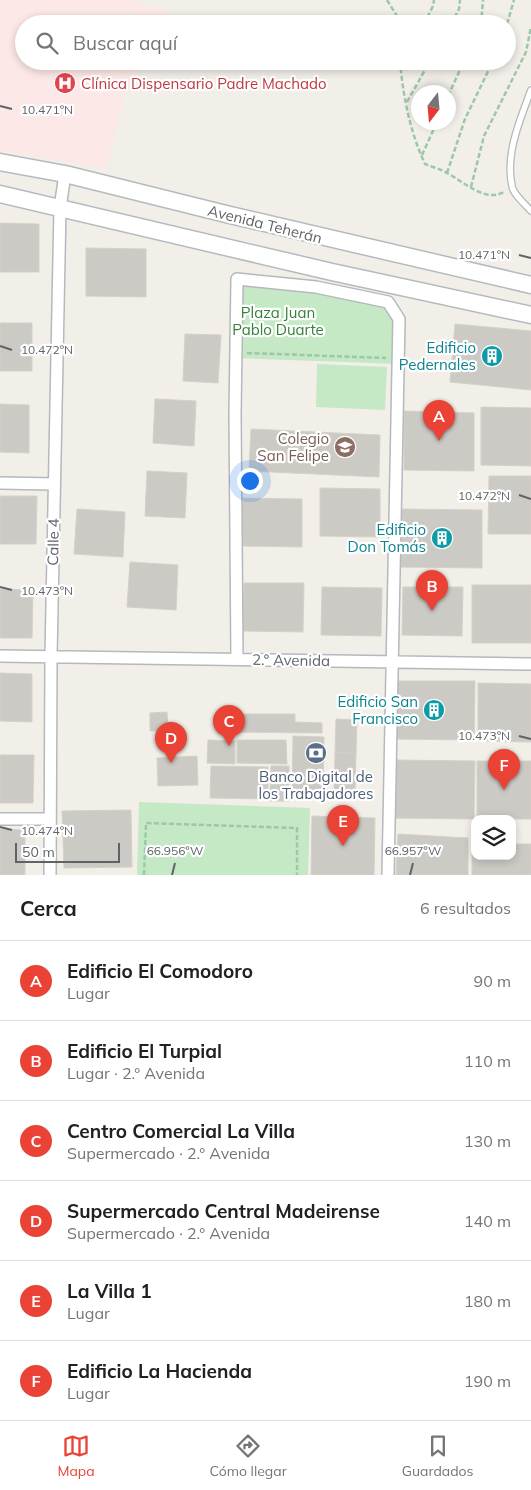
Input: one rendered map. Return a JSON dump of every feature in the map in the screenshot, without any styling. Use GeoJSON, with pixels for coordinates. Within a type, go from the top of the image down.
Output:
{"type":"FeatureCollection","features":[{"type":"Feature","properties":{"kind":"main road","name":"Avenida Teherán"},"geometry":{"type":"LineString","coordinates":[[0,162],[65,174],[259,222],[531,285]]}},
{"type":"Feature","properties":{"kind":"main road","name":"Avenida Teherán"},"geometry":{"type":"LineString","coordinates":[[0,194],[332,272],[531,315]]}},
{"type":"Feature","properties":{"kind":"street","name":"Calle 4"},"geometry":{"type":"LineString","coordinates":[[50,875],[49,819],[54,484],[60,208],[65,174]]}},
{"type":"Feature","properties":{"kind":"street"},"geometry":{"type":"LineString","coordinates":[[237,659],[237,279],[308,286],[388,302],[399,319],[393,358],[392,661],[388,875]]}},
{"type":"Feature","properties":{"kind":"street"},"geometry":{"type":"LineString","coordinates":[[0,482],[54,484]]}},
{"type":"Feature","properties":{"kind":"street","name":"2.° Avenida"},"geometry":{"type":"LineString","coordinates":[[0,656],[531,664]]}},
{"type":"Feature","properties":{"kind":"street"},"geometry":{"type":"LineString","coordinates":[[0,819],[49,819]]}},
{"type":"Feature","properties":{"kind":"lane"},"geometry":{"type":"LineString","coordinates":[[531,90],[515,133],[511,158],[512,188],[531,211]]}},
{"type":"Feature","properties":{"kind":"path"},"geometry":{"type":"LineString","coordinates":[[387,0],[395,15]]}},
{"type":"Feature","properties":{"kind":"path"},"geometry":{"type":"LineString","coordinates":[[428,15],[434,0]]}},
{"type":"Feature","properties":{"kind":"path"},"geometry":{"type":"LineString","coordinates":[[456,15],[460,0]]}},
{"type":"Feature","properties":{"kind":"path"},"geometry":{"type":"LineString","coordinates":[[482,15],[483,0]]}},
{"type":"Feature","properties":{"kind":"path"},"geometry":{"type":"LineString","coordinates":[[510,15],[514,0]]}},
{"type":"Feature","properties":{"kind":"path"},"geometry":{"type":"LineString","coordinates":[[471,187],[484,136],[526,52],[531,27]]}},
{"type":"Feature","properties":{"kind":"path"},"geometry":{"type":"LineString","coordinates":[[401,70],[406,104],[425,164],[448,173],[461,183],[498,196],[512,188]]}},
{"type":"Feature","properties":{"kind":"path"},"geometry":{"type":"LineString","coordinates":[[406,104],[425,70]]}},
{"type":"Feature","properties":{"kind":"path"},"geometry":{"type":"LineString","coordinates":[[453,85],[460,70]]}},
{"type":"Feature","properties":{"kind":"path"},"geometry":{"type":"LineString","coordinates":[[448,173],[464,119],[488,70]]}},
{"type":"Feature","properties":{"kind":"path"},"geometry":{"type":"LineString","coordinates":[[422,156],[433,130]]}},
{"type":"Feature","properties":{"kind":"path"},"geometry":{"type":"LineString","coordinates":[[387,350],[393,358]]}},
{"type":"Feature","properties":{"kind":"path"},"geometry":{"type":"LineString","coordinates":[[236,353],[393,358]]}},
{"type":"Feature","properties":{"kind":"path"},"geometry":{"type":"LineString","coordinates":[[144,875],[146,823],[297,828],[297,875]]}},
{"type":"Feature","properties":{"kind":"shaded area","name":"Clínica Dispensario Padre Machado"},"geometry":{"type":"Polygon","coordinates":[[[0,0],[129,0],[173,14],[15,15],[15,70],[138,70],[125,91],[107,169],[0,151],[0,0]]]}},
{"type":"Feature","properties":{"kind":"green space","name":"Plaza Juan Pablo Duarte"},"geometry":{"type":"Polygon","coordinates":[[[237,279],[387,302],[399,319],[398,364],[237,358],[237,279]]]}},
{"type":"Feature","properties":{"kind":"green space"},"geometry":{"type":"Polygon","coordinates":[[[317,364],[387,367],[385,410],[316,407],[317,364]]]}},
{"type":"Feature","properties":{"kind":"green space"},"geometry":{"type":"Polygon","coordinates":[[[139,802],[310,808],[308,875],[137,875],[139,802]]]}},
{"type":"Feature","properties":{"kind":"building"},"geometry":{"type":"Polygon","coordinates":[[[0,223],[39,224],[39,272],[0,272],[0,223]]]}},
{"type":"Feature","properties":{"kind":"building"},"geometry":{"type":"Polygon","coordinates":[[[86,248],[146,249],[146,297],[86,296],[86,248]]]}},
{"type":"Feature","properties":{"kind":"building"},"geometry":{"type":"Polygon","coordinates":[[[0,323],[32,323],[32,371],[0,371],[0,323]]]}},
{"type":"Feature","properties":{"kind":"building","name":"Edificio Pedernales"},"geometry":{"type":"Polygon","coordinates":[[[455,324],[531,331],[531,390],[450,382],[455,324]]]}},
{"type":"Feature","properties":{"kind":"building"},"geometry":{"type":"Polygon","coordinates":[[[185,334],[221,335],[218,383],[183,381],[185,334]]]}},
{"type":"Feature","properties":{"kind":"building"},"geometry":{"type":"Polygon","coordinates":[[[155,399],[196,401],[194,446],[153,443],[155,399]]]}},
{"type":"Feature","properties":{"kind":"building"},"geometry":{"type":"Polygon","coordinates":[[[0,404],[29,405],[29,453],[0,452],[0,404]]]}},
{"type":"Feature","properties":{"kind":"building"},"geometry":{"type":"Polygon","coordinates":[[[481,407],[531,408],[531,466],[481,465],[481,407]]]}},
{"type":"Feature","properties":{"kind":"building"},"geometry":{"type":"Polygon","coordinates":[[[404,411],[474,413],[474,471],[404,470],[404,411]]]}},
{"type":"Feature","properties":{"kind":"building"},"geometry":{"type":"Polygon","coordinates":[[[251,429],[380,435],[379,477],[249,471],[251,429]]]}},
{"type":"Feature","properties":{"kind":"building"},"geometry":{"type":"Polygon","coordinates":[[[147,471],[187,473],[185,518],[145,516],[147,471]]]}},
{"type":"Feature","properties":{"kind":"building"},"geometry":{"type":"Polygon","coordinates":[[[489,476],[531,476],[531,534],[488,534],[489,476]]]}},
{"type":"Feature","properties":{"kind":"building"},"geometry":{"type":"Polygon","coordinates":[[[320,488],[380,489],[380,537],[320,536],[320,488]]]}},
{"type":"Feature","properties":{"kind":"building"},"geometry":{"type":"Polygon","coordinates":[[[0,496],[37,496],[36,544],[0,544],[0,496]]]}},
{"type":"Feature","properties":{"kind":"building"},"geometry":{"type":"Polygon","coordinates":[[[242,498],[302,499],[302,547],[242,546],[242,498]]]}},
{"type":"Feature","properties":{"kind":"building"},"geometry":{"type":"Polygon","coordinates":[[[77,509],[125,512],[123,557],[74,554],[77,509]]]}},
{"type":"Feature","properties":{"kind":"building","name":"Edificio Don Tomás"},"geometry":{"type":"Polygon","coordinates":[[[401,509],[482,510],[482,568],[401,567],[401,509]]]}},
{"type":"Feature","properties":{"kind":"building"},"geometry":{"type":"Polygon","coordinates":[[[130,562],[178,565],[176,610],[127,607],[130,562]]]}},
{"type":"Feature","properties":{"kind":"building"},"geometry":{"type":"Polygon","coordinates":[[[244,583],[304,583],[303,632],[243,631],[244,583]]]}},
{"type":"Feature","properties":{"kind":"building"},"geometry":{"type":"Polygon","coordinates":[[[472,585],[531,585],[531,643],[472,643],[472,585]]]}},
{"type":"Feature","properties":{"kind":"building"},"geometry":{"type":"Polygon","coordinates":[[[322,587],[382,588],[381,636],[321,635],[322,587]]]}},
{"type":"Feature","properties":{"kind":"building"},"geometry":{"type":"Polygon","coordinates":[[[403,587],[463,587],[462,636],[402,635],[403,587]]]}},
{"type":"Feature","properties":{"kind":"building"},"geometry":{"type":"Polygon","coordinates":[[[0,589],[33,590],[32,638],[0,638],[0,589]]]}},
{"type":"Feature","properties":{"kind":"building"},"geometry":{"type":"Polygon","coordinates":[[[0,673],[32,674],[32,722],[0,721],[0,673]]]}},
{"type":"Feature","properties":{"kind":"building","name":"Edificio San Francisco"},"geometry":{"type":"Polygon","coordinates":[[[394,681],[475,681],[474,740],[393,739],[394,681]]]}},
{"type":"Feature","properties":{"kind":"building"},"geometry":{"type":"Polygon","coordinates":[[[478,683],[531,684],[531,742],[478,741],[478,683]]]}},
{"type":"Feature","properties":{"kind":"building"},"geometry":{"type":"Polygon","coordinates":[[[167,712],[168,731],[150,731],[150,713],[167,712]]]}},
{"type":"Feature","properties":{"kind":"building"},"geometry":{"type":"Polygon","coordinates":[[[224,714],[295,714],[295,722],[322,723],[322,733],[224,732],[224,714]]]}},
{"type":"Feature","properties":{"kind":"building"},"geometry":{"type":"Polygon","coordinates":[[[336,719],[357,720],[356,754],[335,752],[336,719]]]}},
{"type":"Feature","properties":{"kind":"building"},"geometry":{"type":"Polygon","coordinates":[[[293,736],[324,737],[323,793],[292,793],[293,736]]]}},
{"type":"Feature","properties":{"kind":"building"},"geometry":{"type":"Polygon","coordinates":[[[208,740],[235,741],[235,764],[207,763],[208,740]]]}},
{"type":"Feature","properties":{"kind":"building"},"geometry":{"type":"Polygon","coordinates":[[[237,740],[286,740],[287,764],[237,763],[237,740]]]}},
{"type":"Feature","properties":{"kind":"building"},"geometry":{"type":"Polygon","coordinates":[[[335,752],[356,754],[355,794],[334,793],[335,752]]]}},
{"type":"Feature","properties":{"kind":"building"},"geometry":{"type":"Polygon","coordinates":[[[0,755],[34,755],[33,803],[0,803],[0,755]]]}},
{"type":"Feature","properties":{"kind":"building"},"geometry":{"type":"Polygon","coordinates":[[[197,756],[198,785],[158,786],[157,758],[197,756]]]}},
{"type":"Feature","properties":{"kind":"building"},"geometry":{"type":"Polygon","coordinates":[[[394,760],[475,761],[474,815],[471,815],[471,819],[393,818],[394,760]]]}},
{"type":"Feature","properties":{"kind":"building"},"geometry":{"type":"Polygon","coordinates":[[[477,761],[531,761],[531,819],[516,819],[516,815],[477,815],[477,761]]]}},
{"type":"Feature","properties":{"kind":"building"},"geometry":{"type":"Polygon","coordinates":[[[211,766],[268,767],[268,799],[210,798],[211,766]]]}},
{"type":"Feature","properties":{"kind":"building"},"geometry":{"type":"Polygon","coordinates":[[[271,766],[289,766],[289,801],[270,801],[271,766]]]}},
{"type":"Feature","properties":{"kind":"building"},"geometry":{"type":"Polygon","coordinates":[[[131,810],[132,867],[64,868],[62,811],[131,810]]]}},
{"type":"Feature","properties":{"kind":"building"},"geometry":{"type":"Polygon","coordinates":[[[312,816],[375,818],[374,875],[311,875],[312,816]]]}},
{"type":"Feature","properties":{"kind":"building"},"geometry":{"type":"Polygon","coordinates":[[[0,829],[25,830],[25,875],[0,875],[0,829]]]}},
{"type":"Feature","properties":{"kind":"building"},"geometry":{"type":"Polygon","coordinates":[[[398,834],[468,838],[468,875],[396,875],[398,834]]]}},
{"type":"Feature","properties":{"kind":"building"},"geometry":{"type":"Polygon","coordinates":[[[516,844],[531,844],[531,875],[472,875],[472,860],[516,860],[516,844]]]}},
{"type":"Feature","properties":{"kind":"place","name":"Clínica Dispensario Padre Machado"},"geometry":{"type":"Point","coordinates":[65,83]}},
{"type":"Feature","properties":{"kind":"place","name":"Edificio Pedernales"},"geometry":{"type":"Point","coordinates":[492,356]}},
{"type":"Feature","properties":{"kind":"place","name":"Edificio El Comodoro"},"geometry":{"type":"Point","coordinates":[439,441]}},
{"type":"Feature","properties":{"kind":"place","name":"Colegio San Felipe"},"geometry":{"type":"Point","coordinates":[345,447]}},
{"type":"Feature","properties":{"kind":"place","name":"Edificio Don Tomás"},"geometry":{"type":"Point","coordinates":[442,538]}},
{"type":"Feature","properties":{"kind":"place","name":"Edificio El Turpial"},"geometry":{"type":"Point","coordinates":[432,611]}},
{"type":"Feature","properties":{"kind":"place","name":"Edificio San Francisco"},"geometry":{"type":"Point","coordinates":[434,710]}},
{"type":"Feature","properties":{"kind":"place","name":"Centro Comercial La Villa"},"geometry":{"type":"Point","coordinates":[229,746]}},
{"type":"Feature","properties":{"kind":"place","name":"Banco Digital de los Trabajadores"},"geometry":{"type":"Point","coordinates":[316,753]}},
{"type":"Feature","properties":{"kind":"place","name":"Supermercado Central Madeirense"},"geometry":{"type":"Point","coordinates":[171,763]}},
{"type":"Feature","properties":{"kind":"place","name":"Edificio La Hacienda"},"geometry":{"type":"Point","coordinates":[504,790]}},
{"type":"Feature","properties":{"kind":"place","name":"La Villa 1"},"geometry":{"type":"Point","coordinates":[343,846]}}]}
